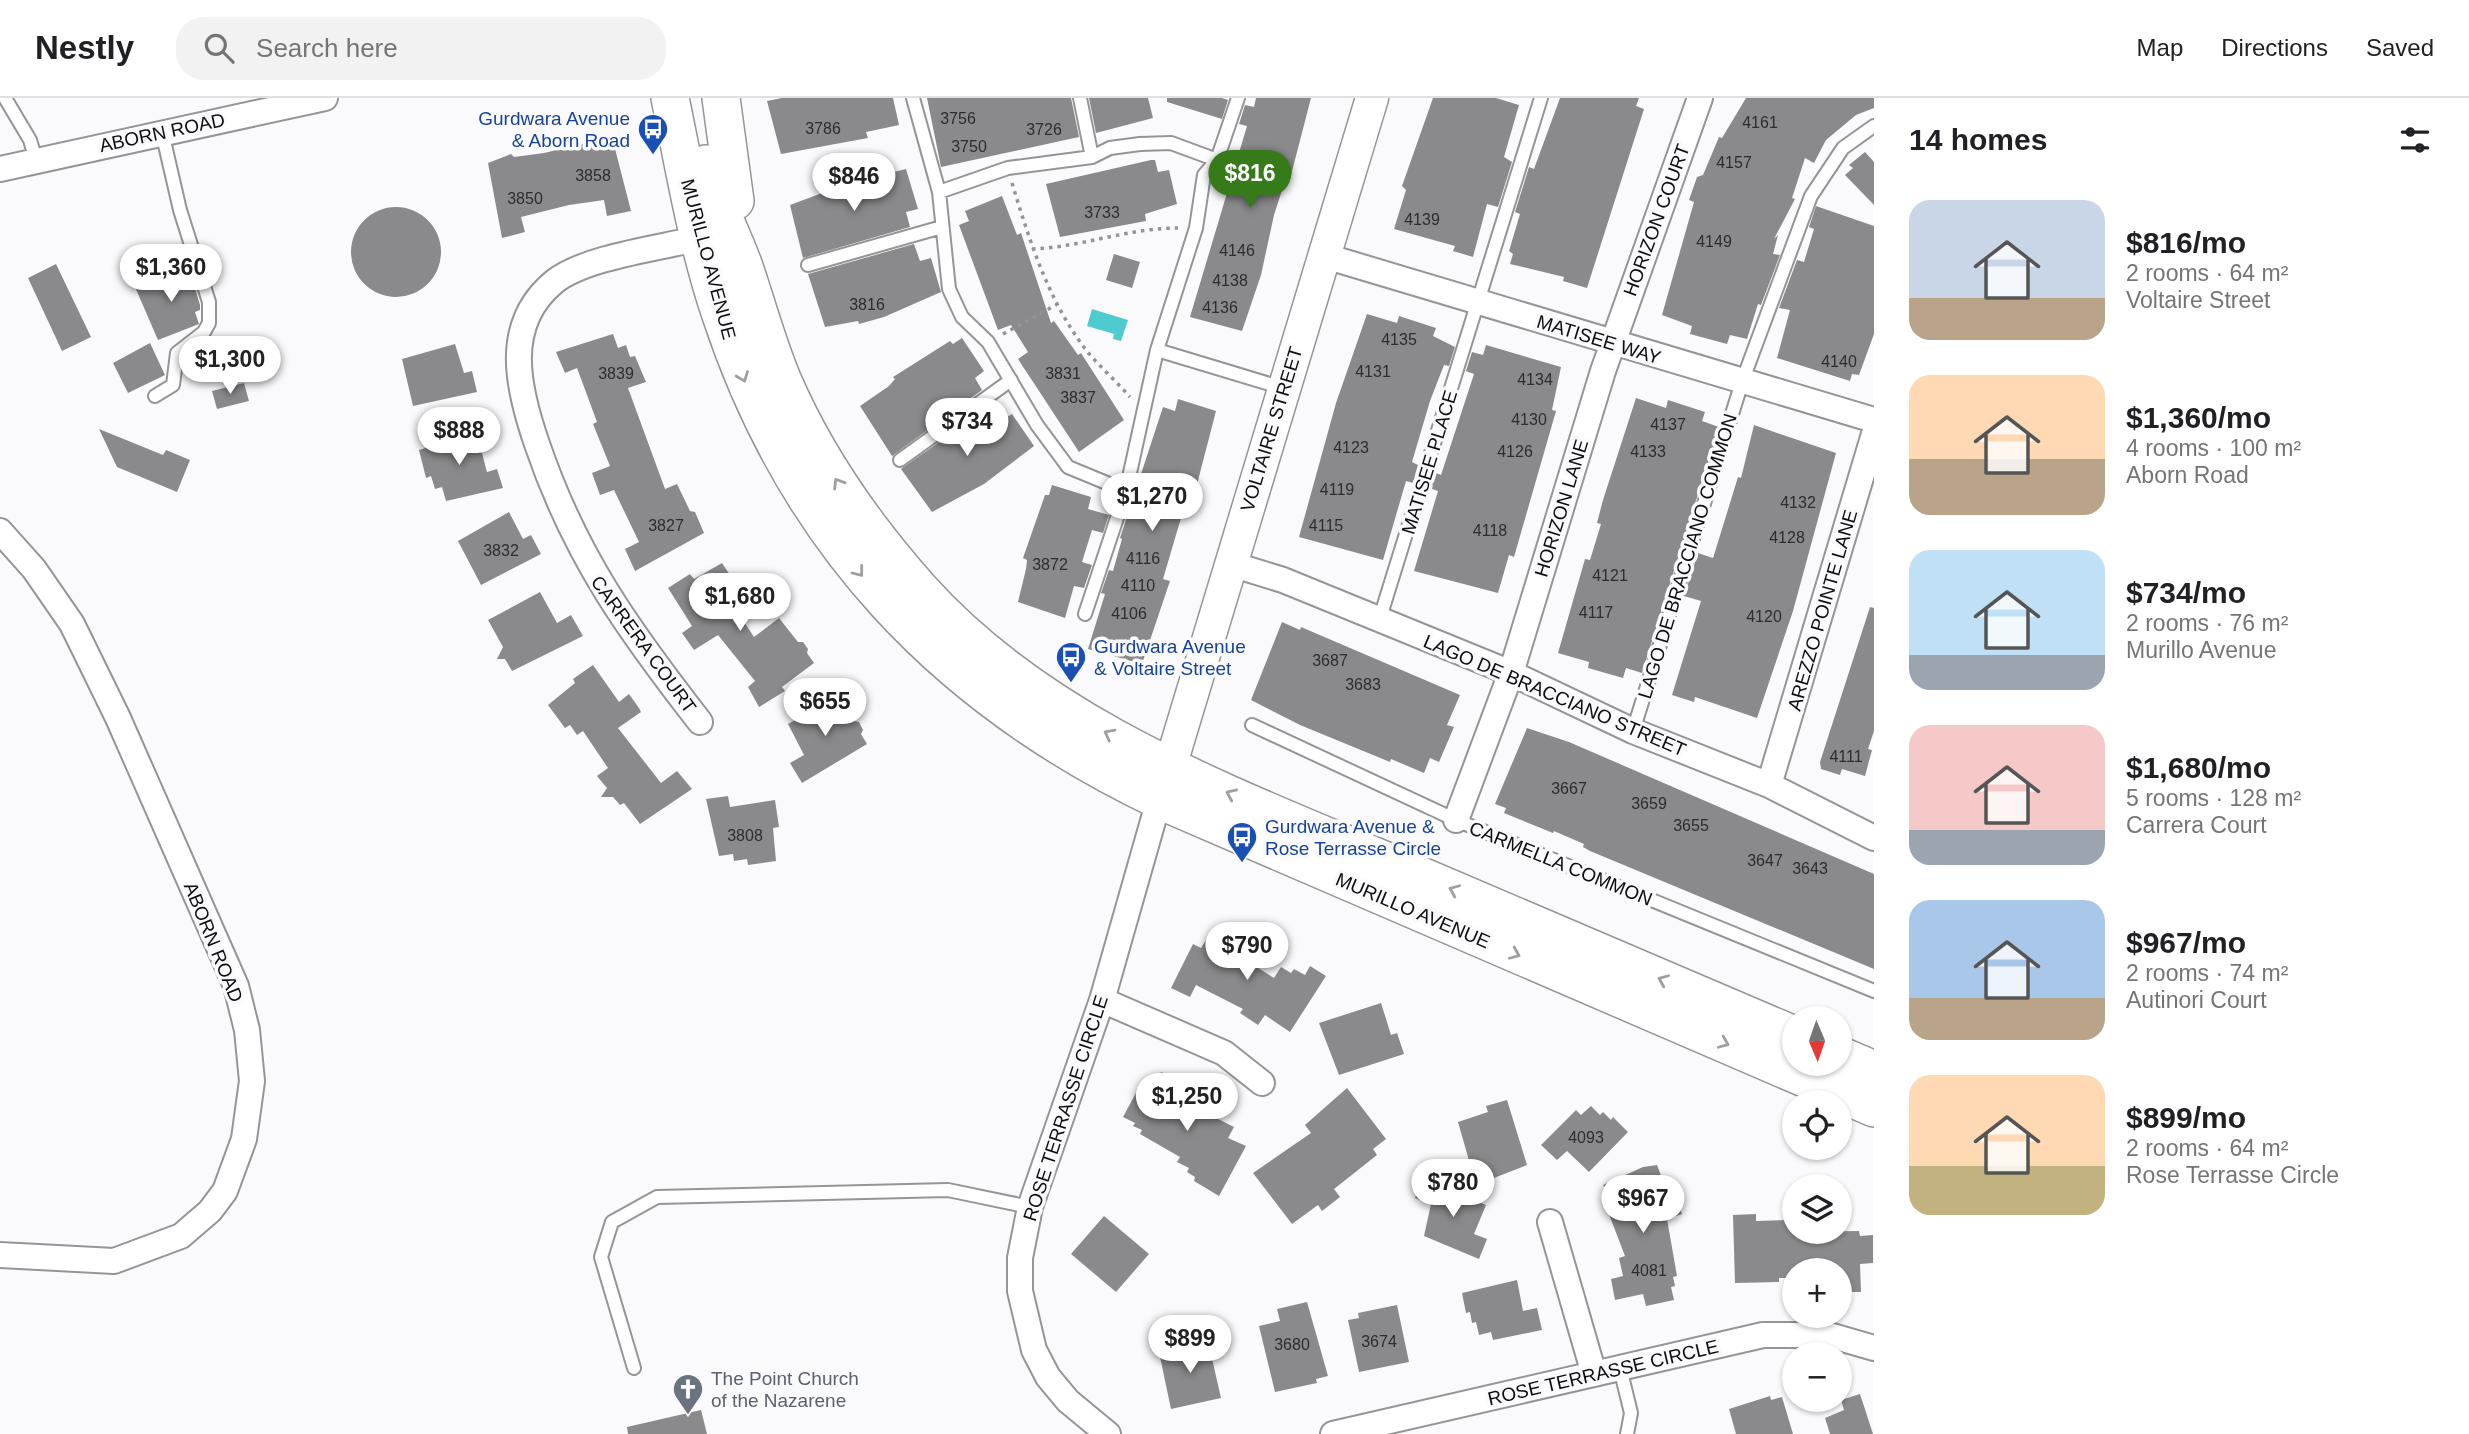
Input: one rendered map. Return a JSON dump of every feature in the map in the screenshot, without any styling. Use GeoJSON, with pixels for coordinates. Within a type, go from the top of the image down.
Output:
{"type":"FeatureCollection","features":[{"type":"Feature","properties":{"kind":"main road","name":"MURILLO AVENUE"},"geometry":{"type":"LineString","coordinates":[[670,98],[700,238],[720,313],[747,387],[779,453],[821,522],[865,579],[912,632],[980,692],[1046,739],[1109,776],[1165,783],[1782,1030]]}},
{"type":"Feature","properties":{"kind":"main road","name":"MURILLO AVENUE"},"geometry":{"type":"LineString","coordinates":[[691,98],[710,184],[745,270],[755,307],[783,380],[809,433],[841,488],[921,590],[972,639],[1056,705],[1165,783],[1874,1108]]}},
{"type":"Feature","properties":{"kind":"main road"},"geometry":{"type":"LineString","coordinates":[[721,98],[745,270]]}},
{"type":"Feature","properties":{"kind":"main road"},"geometry":{"type":"LineString","coordinates":[[1852,1061],[1874,1070]]}},
{"type":"Feature","properties":{"kind":"street","name":"ABORN ROAD"},"geometry":{"type":"LineString","coordinates":[[0,169],[325,98]]}},
{"type":"Feature","properties":{"kind":"street","name":"VOLTAIRE STREET"},"geometry":{"type":"LineString","coordinates":[[1165,783],[1372,98]]}},
{"type":"Feature","properties":{"kind":"street","name":"HORIZON COURT"},"geometry":{"type":"LineString","coordinates":[[1613,343],[1700,98]]}},
{"type":"Feature","properties":{"kind":"street","name":"CARRERA COURT"},"geometry":{"type":"LineString","coordinates":[[700,238],[576,267],[553,283],[534,303],[523,323],[518,345],[519,378],[526,413],[555,498],[589,567],[642,648],[700,722]]}},
{"type":"Feature","properties":{"kind":"street","name":"MATISEE WAY"},"geometry":{"type":"LineString","coordinates":[[1325,256],[1874,420]]}},
{"type":"Feature","properties":{"kind":"street","name":"HORIZON LANE"},"geometry":{"type":"LineString","coordinates":[[1455,820],[1511,673],[1613,343]]}},
{"type":"Feature","properties":{"kind":"street","name":"AREZZO POINTE LANE"},"geometry":{"type":"LineString","coordinates":[[1769,785],[1874,434]]}},
{"type":"Feature","properties":{"kind":"street","name":"ABORN ROAD"},"geometry":{"type":"LineString","coordinates":[[0,531],[34,569],[72,624],[118,718],[236,986],[247,1030],[251,1081],[244,1139],[225,1191],[210,1212],[181,1236],[114,1261],[0,1255]]}},
{"type":"Feature","properties":{"kind":"street","name":"LAGO DE BRACCIANO STREET"},"geometry":{"type":"LineString","coordinates":[[1231,564],[1283,580],[1511,673],[1633,731],[1769,785],[1874,838]]}},
{"type":"Feature","properties":{"kind":"street","name":"ROSE TERRASSE CIRCLE"},"geometry":{"type":"LineString","coordinates":[[1108,1434],[1068,1401],[1048,1377],[1034,1350],[1020,1292],[1020,1258],[1030,1207],[1102,1000],[1165,783]]}},
{"type":"Feature","properties":{"kind":"street"},"geometry":{"type":"LineString","coordinates":[[1102,1000],[1224,1053],[1262,1083]]}},
{"type":"Feature","properties":{"kind":"street"},"geometry":{"type":"LineString","coordinates":[[1550,1222],[1594,1374]]}},
{"type":"Feature","properties":{"kind":"street","name":"ROSE TERRASSE CIRCLE"},"geometry":{"type":"LineString","coordinates":[[1333,1434],[1763,1335],[1829,1335],[1874,1348]]}},
{"type":"Feature","properties":{"kind":"lane"},"geometry":{"type":"LineString","coordinates":[[5,98],[30,140],[36,160]]}},
{"type":"Feature","properties":{"kind":"lane"},"geometry":{"type":"LineString","coordinates":[[913,98],[939,192],[949,289],[962,317],[988,342],[1037,425],[1068,467],[1126,491]]}},
{"type":"Feature","properties":{"kind":"lane"},"geometry":{"type":"LineString","coordinates":[[1080,98],[1092,158]]}},
{"type":"Feature","properties":{"kind":"lane"},"geometry":{"type":"LineString","coordinates":[[1085,614],[1126,491],[1142,408],[1157,350],[1196,228],[1204,175],[1217,160],[1238,98]]}},
{"type":"Feature","properties":{"kind":"lane","name":"MATISEE PLACE"},"geometry":{"type":"LineString","coordinates":[[1379,621],[1541,98]]}},
{"type":"Feature","properties":{"kind":"lane","name":"LAGO DE BRACCIANO COMMON"},"geometry":{"type":"LineString","coordinates":[[1633,731],[1742,382],[1811,196],[1843,148],[1874,126]]}},
{"type":"Feature","properties":{"kind":"lane"},"geometry":{"type":"LineString","coordinates":[[155,396],[173,385],[177,353],[204,332],[210,312],[207,290],[180,210],[162,132]]}},
{"type":"Feature","properties":{"kind":"lane"},"geometry":{"type":"LineString","coordinates":[[939,192],[1008,169],[1092,158],[1110,148],[1171,144],[1217,160]]}},
{"type":"Feature","properties":{"kind":"lane"},"geometry":{"type":"LineString","coordinates":[[808,265],[942,227]]}},
{"type":"Feature","properties":{"kind":"lane"},"geometry":{"type":"LineString","coordinates":[[1157,350],[1283,388]]}},
{"type":"Feature","properties":{"kind":"lane"},"geometry":{"type":"LineString","coordinates":[[900,460],[1011,380]]}},
{"type":"Feature","properties":{"kind":"lane","name":"CARMELLA COMMON"},"geometry":{"type":"LineString","coordinates":[[1252,725],[1455,820],[1874,991]]}},
{"type":"Feature","properties":{"kind":"lane"},"geometry":{"type":"LineString","coordinates":[[635,1368],[601,1257],[612,1222],[657,1197],[948,1190],[1030,1207]]}},
{"type":"Feature","properties":{"kind":"lane"},"geometry":{"type":"LineString","coordinates":[[1620,1368],[1631,1413],[1627,1434]]}},
{"type":"Feature","properties":{"kind":"path"},"geometry":{"type":"LineString","coordinates":[[1008,169],[1032,248],[1056,305],[1086,350],[1142,408]]}},
{"type":"Feature","properties":{"kind":"path"},"geometry":{"type":"LineString","coordinates":[[1032,248],[1063,247],[1152,228],[1196,228]]}},
{"type":"Feature","properties":{"kind":"path"},"geometry":{"type":"LineString","coordinates":[[988,342],[1056,305]]}},
{"type":"Feature","properties":{"kind":"water"},"geometry":{"type":"Polygon","coordinates":[[[1092,309],[1128,320],[1121,341],[1113,339],[1114,334],[1087,326],[1092,309]]]}},
{"type":"Feature","properties":{"kind":"building"},"geometry":{"type":"Polygon","coordinates":[[[782,98],[893,98],[899,125],[866,132],[868,138],[781,154],[767,101],[782,98]]]}},
{"type":"Feature","properties":{"kind":"building"},"geometry":{"type":"Polygon","coordinates":[[[927,98],[1071,98],[1079,137],[941,167],[927,98]]]}},
{"type":"Feature","properties":{"kind":"building"},"geometry":{"type":"Polygon","coordinates":[[[1089,98],[1148,98],[1153,118],[1096,133],[1089,98]]]}},
{"type":"Feature","properties":{"kind":"building"},"geometry":{"type":"Polygon","coordinates":[[[1167,98],[1228,100],[1222,119],[1167,102],[1167,98]]]}},
{"type":"Feature","properties":{"kind":"building"},"geometry":{"type":"Polygon","coordinates":[[[1256,98],[1311,98],[1290,179],[1286,178],[1274,215],[1261,275],[1242,331],[1190,317],[1247,126],[1239,124],[1245,105],[1254,107],[1256,98]]]}},
{"type":"Feature","properties":{"kind":"building"},"geometry":{"type":"Polygon","coordinates":[[[1433,98],[1496,98],[1519,105],[1504,157],[1512,162],[1498,207],[1487,204],[1473,257],[1453,251],[1455,246],[1394,229],[1406,190],[1402,186],[1433,98]]]}},
{"type":"Feature","properties":{"kind":"building"},"geometry":{"type":"Polygon","coordinates":[[[1560,98],[1639,98],[1636,106],[1644,109],[1587,288],[1563,281],[1564,277],[1510,264],[1513,254],[1509,251],[1520,214],[1515,212],[1529,167],[1534,169],[1560,98]]]}},
{"type":"Feature","properties":{"kind":"building"},"geometry":{"type":"Polygon","coordinates":[[[1746,98],[1874,98],[1874,108],[1856,115],[1826,140],[1814,163],[1805,158],[1792,198],[1795,199],[1774,239],[1778,235],[1773,254],[1780,255],[1761,305],[1758,304],[1747,339],[1730,335],[1727,344],[1690,334],[1692,326],[1662,315],[1694,202],[1689,200],[1697,177],[1703,175],[1719,137],[1722,138],[1746,98]]]}},
{"type":"Feature","properties":{"kind":"building"},"geometry":{"type":"Polygon","coordinates":[[[597,137],[601,140],[612,137],[631,211],[607,216],[604,200],[569,205],[521,217],[525,232],[502,238],[488,163],[511,154],[514,157],[544,153],[586,143],[597,137]]]}},
{"type":"Feature","properties":{"kind":"building"},"geometry":{"type":"Polygon","coordinates":[[[1865,152],[1874,162],[1874,205],[1845,175],[1853,168],[1849,165],[1865,152]]]}},
{"type":"Feature","properties":{"kind":"building"},"geometry":{"type":"Polygon","coordinates":[[[1155,160],[1158,172],[1169,170],[1177,204],[1145,214],[1146,221],[1060,237],[1046,184],[1155,160]]]}},
{"type":"Feature","properties":{"kind":"building"},"geometry":{"type":"Polygon","coordinates":[[[906,169],[918,209],[906,212],[910,227],[803,258],[790,205],[822,193],[827,188],[906,169]]]}},
{"type":"Feature","properties":{"kind":"building"},"geometry":{"type":"Polygon","coordinates":[[[1002,196],[1017,235],[1021,233],[1051,323],[1054,321],[1078,355],[1081,353],[1124,420],[1079,452],[1018,359],[1028,352],[1011,325],[998,330],[959,225],[969,221],[965,211],[1002,196]]]}},
{"type":"Feature","properties":{"kind":"building"},"geometry":{"type":"Polygon","coordinates":[[[1816,206],[1874,226],[1874,334],[1859,375],[1852,374],[1850,381],[1777,358],[1790,310],[1779,308],[1797,260],[1804,262],[1814,229],[1809,227],[1816,206]]]}},
{"type":"Feature","properties":{"kind":"building"},"geometry":{"type":"Polygon","coordinates":[[[396,207],[413,210],[428,220],[438,235],[441,252],[438,269],[428,284],[413,294],[396,297],[379,294],[364,284],[354,269],[351,252],[354,235],[364,220],[379,210],[396,207]]]}},
{"type":"Feature","properties":{"kind":"building"},"geometry":{"type":"Polygon","coordinates":[[[914,244],[920,261],[931,258],[941,292],[884,317],[859,324],[858,321],[825,327],[808,274],[914,244]]]}},
{"type":"Feature","properties":{"kind":"building"},"geometry":{"type":"Polygon","coordinates":[[[1114,254],[1140,262],[1132,288],[1106,280],[1114,254]]]}},
{"type":"Feature","properties":{"kind":"building"},"geometry":{"type":"Polygon","coordinates":[[[56,264],[91,337],[62,351],[28,278],[56,264]]]}},
{"type":"Feature","properties":{"kind":"building"},"geometry":{"type":"Polygon","coordinates":[[[189,269],[200,305],[200,310],[195,312],[199,324],[158,340],[135,287],[189,269]]]}},
{"type":"Feature","properties":{"kind":"building"},"geometry":{"type":"Polygon","coordinates":[[[1367,314],[1397,323],[1399,316],[1436,328],[1433,336],[1455,347],[1449,366],[1444,365],[1430,401],[1412,462],[1418,465],[1413,483],[1406,481],[1383,560],[1299,537],[1336,403],[1367,314]]]}},
{"type":"Feature","properties":{"kind":"building"},"geometry":{"type":"Polygon","coordinates":[[[613,334],[618,348],[626,345],[630,357],[635,356],[646,382],[628,388],[665,489],[677,484],[690,511],[695,512],[704,533],[635,571],[625,549],[639,542],[614,490],[600,495],[592,473],[610,466],[593,424],[597,422],[577,368],[565,373],[556,352],[613,334]]]}},
{"type":"Feature","properties":{"kind":"building"},"geometry":{"type":"Polygon","coordinates":[[[962,338],[984,371],[975,378],[982,390],[892,456],[860,406],[889,386],[895,379],[893,377],[950,341],[953,344],[962,338]]]}},
{"type":"Feature","properties":{"kind":"building"},"geometry":{"type":"Polygon","coordinates":[[[150,343],[165,375],[128,393],[113,363],[150,343]]]}},
{"type":"Feature","properties":{"kind":"building"},"geometry":{"type":"Polygon","coordinates":[[[455,344],[464,373],[472,371],[477,392],[413,406],[402,359],[455,344]]]}},
{"type":"Feature","properties":{"kind":"building"},"geometry":{"type":"Polygon","coordinates":[[[1486,345],[1561,367],[1552,410],[1556,411],[1514,557],[1509,555],[1498,593],[1414,571],[1438,491],[1429,488],[1434,472],[1441,475],[1474,374],[1466,371],[1472,352],[1483,355],[1486,345]]]}},
{"type":"Feature","properties":{"kind":"building"},"geometry":{"type":"Polygon","coordinates":[[[244,383],[249,401],[217,409],[212,391],[244,383]]]}},
{"type":"Feature","properties":{"kind":"building"},"geometry":{"type":"Polygon","coordinates":[[[1636,398],[1666,408],[1668,400],[1705,412],[1702,421],[1719,427],[1642,673],[1626,668],[1623,678],[1588,668],[1589,662],[1558,653],[1585,559],[1590,560],[1601,524],[1597,523],[1603,500],[1636,398]]]}},
{"type":"Feature","properties":{"kind":"building"},"geometry":{"type":"Polygon","coordinates":[[[1178,399],[1216,411],[1194,496],[1190,495],[1181,518],[1163,579],[1170,581],[1142,664],[1088,649],[1105,594],[1101,593],[1109,570],[1113,571],[1122,539],[1120,538],[1163,407],[1175,411],[1178,399]]]}},
{"type":"Feature","properties":{"kind":"building"},"geometry":{"type":"Polygon","coordinates":[[[992,405],[1002,420],[1012,414],[1034,446],[984,484],[932,512],[901,469],[992,405]]]}},
{"type":"Feature","properties":{"kind":"building"},"geometry":{"type":"Polygon","coordinates":[[[1754,425],[1836,453],[1793,611],[1757,718],[1695,697],[1694,702],[1672,695],[1701,601],[1684,596],[1698,553],[1713,558],[1738,477],[1741,478],[1754,425]]]}},
{"type":"Feature","properties":{"kind":"building"},"geometry":{"type":"Polygon","coordinates":[[[475,427],[487,472],[497,469],[503,488],[446,501],[442,487],[435,489],[431,476],[426,478],[419,450],[451,440],[449,434],[475,427]]]}},
{"type":"Feature","properties":{"kind":"building"},"geometry":{"type":"Polygon","coordinates":[[[99,429],[163,455],[166,450],[190,460],[177,492],[117,467],[99,429]]]}},
{"type":"Feature","properties":{"kind":"building"},"geometry":{"type":"Polygon","coordinates":[[[1052,485],[1091,497],[1088,509],[1109,515],[1103,533],[1092,530],[1082,562],[1092,565],[1084,588],[1074,586],[1065,618],[1018,602],[1026,569],[1027,560],[1023,558],[1045,495],[1049,495],[1052,485]]]}},
{"type":"Feature","properties":{"kind":"building"},"geometry":{"type":"Polygon","coordinates":[[[509,512],[523,539],[531,535],[541,554],[481,585],[458,541],[509,512]]]}},
{"type":"Feature","properties":{"kind":"building"},"geometry":{"type":"Polygon","coordinates":[[[722,563],[738,587],[733,589],[740,601],[733,605],[754,637],[779,618],[798,642],[803,642],[814,663],[782,687],[785,691],[759,707],[748,687],[755,681],[718,635],[694,650],[682,633],[692,626],[668,588],[690,574],[694,579],[722,563]]]}},
{"type":"Feature","properties":{"kind":"building"},"geometry":{"type":"Polygon","coordinates":[[[540,592],[557,623],[571,615],[583,636],[512,671],[505,659],[497,659],[503,647],[488,620],[540,592]]]}},
{"type":"Feature","properties":{"kind":"building"},"geometry":{"type":"Polygon","coordinates":[[[1870,607],[1874,608],[1874,731],[1868,749],[1872,750],[1865,776],[1842,769],[1840,775],[1821,769],[1820,762],[1870,607]]]}},
{"type":"Feature","properties":{"kind":"building"},"geometry":{"type":"Polygon","coordinates":[[[1282,622],[1300,630],[1301,627],[1460,695],[1447,725],[1454,727],[1439,762],[1430,758],[1424,773],[1391,759],[1390,762],[1300,725],[1251,700],[1282,622]]]}},
{"type":"Feature","properties":{"kind":"building"},"geometry":{"type":"Polygon","coordinates":[[[593,665],[619,702],[629,694],[639,708],[641,712],[618,728],[661,783],[677,771],[692,789],[640,824],[624,803],[620,805],[613,797],[601,797],[607,788],[597,776],[608,768],[583,731],[577,735],[570,725],[565,728],[548,705],[575,683],[573,679],[593,665]]]}},
{"type":"Feature","properties":{"kind":"building"},"geometry":{"type":"Polygon","coordinates":[[[840,695],[854,721],[859,722],[863,730],[861,734],[867,744],[802,783],[790,763],[804,755],[788,724],[840,695]]]}},
{"type":"Feature","properties":{"kind":"building"},"geometry":{"type":"Polygon","coordinates":[[[1527,728],[1569,742],[1874,874],[1874,969],[1590,851],[1583,847],[1584,844],[1554,831],[1553,833],[1504,813],[1506,808],[1495,804],[1527,728]]]}},
{"type":"Feature","properties":{"kind":"building"},"geometry":{"type":"Polygon","coordinates":[[[728,796],[730,807],[775,800],[779,827],[773,828],[776,861],[748,865],[747,859],[734,861],[733,854],[719,856],[706,799],[728,796]]]}},
{"type":"Feature","properties":{"kind":"building"},"geometry":{"type":"Polygon","coordinates":[[[1212,931],[1248,949],[1244,959],[1274,978],[1281,967],[1291,973],[1294,969],[1305,975],[1310,966],[1326,976],[1290,1032],[1265,1015],[1258,1025],[1240,1013],[1243,1009],[1196,985],[1190,997],[1171,988],[1193,944],[1201,948],[1212,931]]]}},
{"type":"Feature","properties":{"kind":"building"},"geometry":{"type":"Polygon","coordinates":[[[1381,1003],[1391,1035],[1397,1033],[1404,1054],[1339,1075],[1319,1023],[1381,1003]]]}},
{"type":"Feature","properties":{"kind":"building"},"geometry":{"type":"Polygon","coordinates":[[[1161,1072],[1180,1081],[1175,1091],[1192,1101],[1190,1105],[1234,1127],[1228,1138],[1246,1146],[1219,1196],[1194,1181],[1195,1177],[1187,1172],[1189,1168],[1177,1162],[1180,1157],[1140,1134],[1142,1130],[1133,1126],[1135,1123],[1123,1117],[1137,1091],[1149,1096],[1161,1072]]]}},
{"type":"Feature","properties":{"kind":"building"},"geometry":{"type":"Polygon","coordinates":[[[1347,1088],[1386,1139],[1373,1149],[1377,1155],[1334,1189],[1340,1197],[1322,1211],[1318,1205],[1292,1224],[1253,1173],[1311,1133],[1305,1125],[1347,1088]]]}},
{"type":"Feature","properties":{"kind":"building"},"geometry":{"type":"Polygon","coordinates":[[[1507,1100],[1527,1165],[1476,1185],[1458,1122],[1488,1112],[1486,1106],[1507,1100]]]}},
{"type":"Feature","properties":{"kind":"building"},"geometry":{"type":"Polygon","coordinates":[[[1591,1106],[1600,1115],[1603,1112],[1611,1120],[1613,1117],[1628,1132],[1589,1172],[1567,1151],[1557,1160],[1541,1145],[1576,1110],[1581,1115],[1591,1106]]]}},
{"type":"Feature","properties":{"kind":"building"},"geometry":{"type":"Polygon","coordinates":[[[1657,1165],[1668,1194],[1674,1192],[1682,1214],[1667,1219],[1677,1276],[1673,1277],[1675,1286],[1671,1287],[1674,1300],[1646,1306],[1643,1294],[1615,1300],[1611,1279],[1623,1276],[1619,1258],[1625,1256],[1602,1196],[1610,1193],[1603,1185],[1643,1167],[1657,1165]]]}},
{"type":"Feature","properties":{"kind":"building"},"geometry":{"type":"Polygon","coordinates":[[[1422,1179],[1486,1205],[1474,1234],[1487,1239],[1479,1259],[1424,1236],[1431,1204],[1415,1198],[1422,1179]]]}},
{"type":"Feature","properties":{"kind":"building"},"geometry":{"type":"Polygon","coordinates":[[[1756,1214],[1756,1221],[1782,1220],[1782,1244],[1852,1244],[1852,1231],[1859,1231],[1860,1236],[1873,1235],[1873,1263],[1860,1264],[1861,1292],[1852,1292],[1852,1258],[1782,1258],[1782,1278],[1779,1278],[1779,1282],[1735,1283],[1733,1215],[1756,1214]]]}},
{"type":"Feature","properties":{"kind":"building"},"geometry":{"type":"Polygon","coordinates":[[[1104,1216],[1149,1254],[1116,1292],[1071,1254],[1104,1216]]]}},
{"type":"Feature","properties":{"kind":"building"},"geometry":{"type":"Polygon","coordinates":[[[1517,1280],[1523,1311],[1537,1308],[1542,1330],[1493,1340],[1491,1332],[1479,1335],[1476,1322],[1472,1323],[1470,1312],[1466,1313],[1462,1293],[1517,1280]]]}},
{"type":"Feature","properties":{"kind":"building"},"geometry":{"type":"Polygon","coordinates":[[[1307,1302],[1328,1376],[1316,1379],[1317,1383],[1275,1392],[1259,1326],[1280,1321],[1277,1309],[1307,1302]]]}},
{"type":"Feature","properties":{"kind":"building"},"geometry":{"type":"Polygon","coordinates":[[[1397,1305],[1409,1362],[1359,1372],[1348,1320],[1359,1318],[1358,1313],[1397,1305]]]}},
{"type":"Feature","properties":{"kind":"building"},"geometry":{"type":"Polygon","coordinates":[[[1208,1341],[1221,1398],[1171,1409],[1159,1352],[1208,1341]]]}},
{"type":"Feature","properties":{"kind":"building"},"geometry":{"type":"Polygon","coordinates":[[[1860,1394],[1873,1434],[1830,1434],[1825,1418],[1839,1412],[1852,1412],[1852,1397],[1860,1394]]]}},
{"type":"Feature","properties":{"kind":"building"},"geometry":{"type":"Polygon","coordinates":[[[1770,1396],[1771,1400],[1782,1397],[1782,1412],[1786,1412],[1793,1434],[1736,1434],[1729,1409],[1770,1396]]]}},
{"type":"Feature","properties":{"kind":"building","name":"The Point Church of the Nazarene"},"geometry":{"type":"Polygon","coordinates":[[[701,1410],[707,1434],[628,1434],[627,1427],[701,1410]]]}},
{"type":"Feature","properties":{"kind":"place","name":"Gurdwara Avenue & Aborn Road"},"geometry":{"type":"Point","coordinates":[653,156]}},
{"type":"Feature","properties":{"kind":"place","name":"Gurdwara Avenue & Voltaire Street"},"geometry":{"type":"Point","coordinates":[1071,684]}},
{"type":"Feature","properties":{"kind":"place","name":"Gurdwara Avenue & Rose Terrasse Circle"},"geometry":{"type":"Point","coordinates":[1242,864]}},
{"type":"Feature","properties":{"kind":"place","name":"The Point Church of the Nazarene"},"geometry":{"type":"Point","coordinates":[688,1416]}}]}
